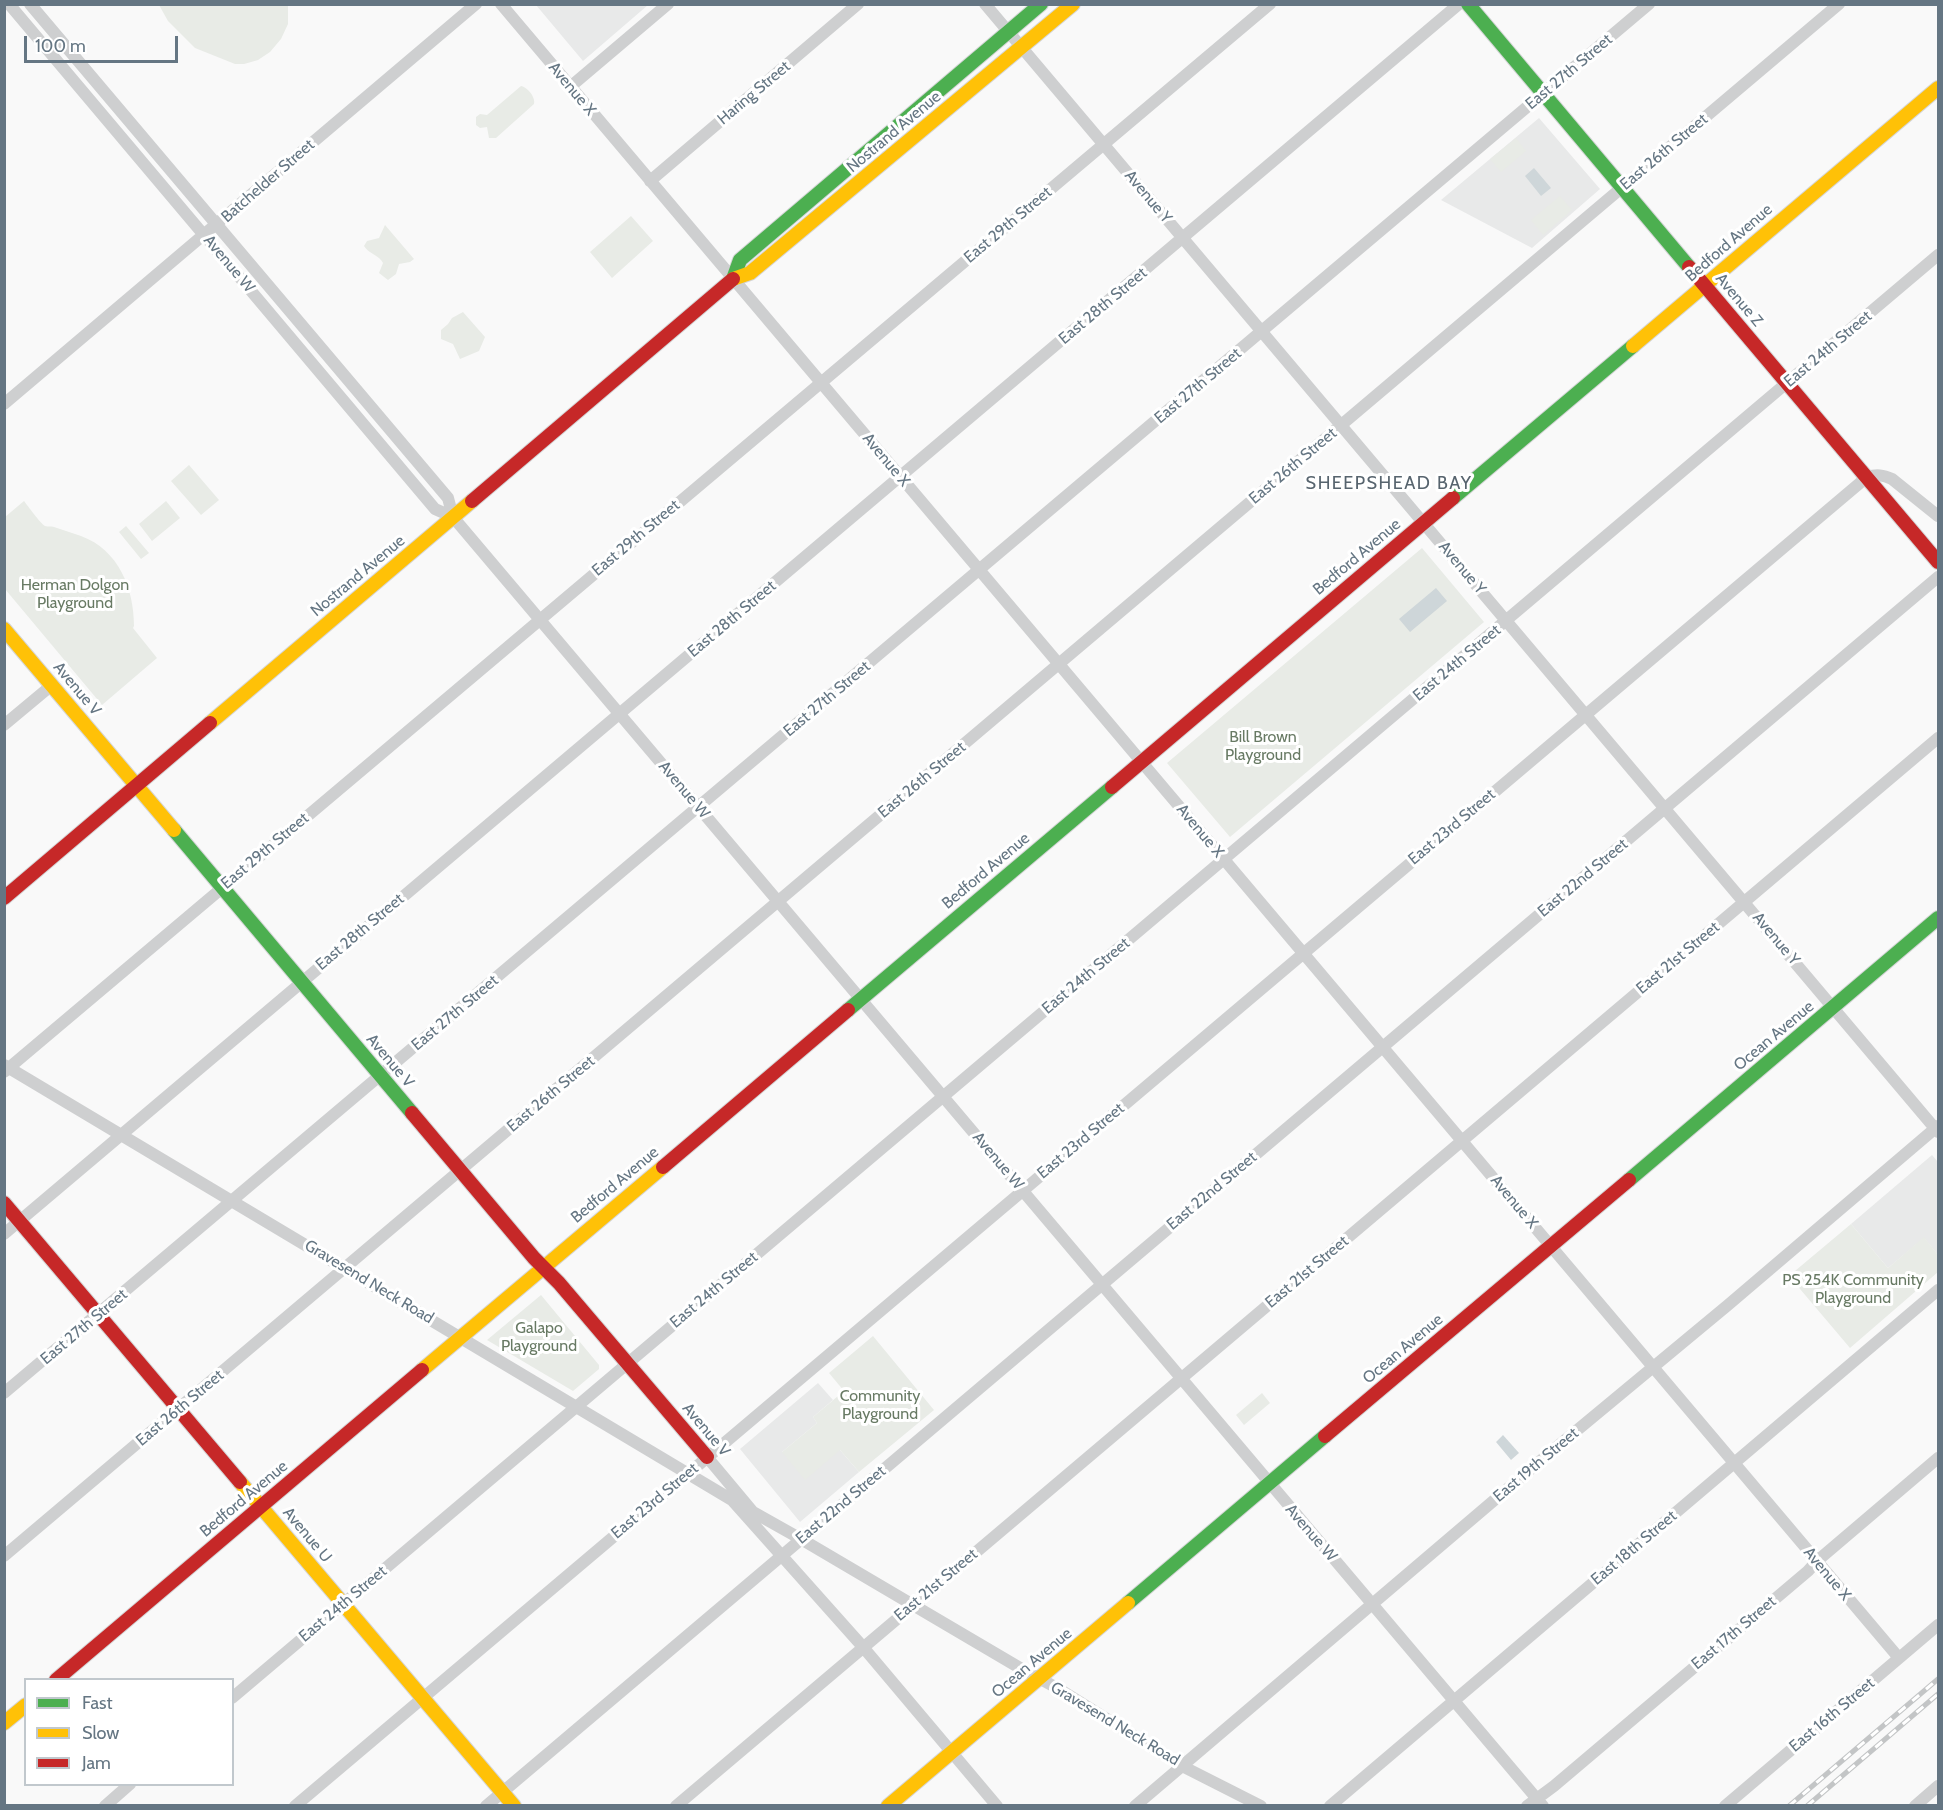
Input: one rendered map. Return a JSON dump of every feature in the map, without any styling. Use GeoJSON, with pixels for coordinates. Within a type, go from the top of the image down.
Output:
{"type":"FeatureCollection","features":[{"type":"Feature","properties":{"kind":"main road","name":"Nostrand Avenue"},"geometry":{"type":"LineString","coordinates":[[733,279],[740,260],[1041,4]]}},
{"type":"Feature","properties":{"kind":"main road","name":"Nostrand Avenue"},"geometry":{"type":"LineString","coordinates":[[4,898],[733,279],[750,273],[1073,4]]}},
{"type":"Feature","properties":{"kind":"main road","name":"Avenue Z"},"geometry":{"type":"LineString","coordinates":[[1468,4],[1938,562]]}},
{"type":"Feature","properties":{"kind":"main road","name":"Bedford Avenue"},"geometry":{"type":"LineString","coordinates":[[58,1678],[1938,88]]}},
{"type":"Feature","properties":{"kind":"main road","name":"Avenue V"},"geometry":{"type":"LineString","coordinates":[[4,629],[543,1268],[559,1283],[707,1457]]}},
{"type":"Feature","properties":{"kind":"main road","name":"Ocean Avenue"},"geometry":{"type":"LineString","coordinates":[[888,1806],[1938,918]]}},
{"type":"Feature","properties":{"kind":"main road","name":"Avenue U"},"geometry":{"type":"LineString","coordinates":[[4,1203],[514,1806]]}},
{"type":"Feature","properties":{"kind":"main road"},"geometry":{"type":"LineString","coordinates":[[4,1723],[24,1707]]}},
{"type":"Feature","properties":{"kind":"street","name":"Avenue W"},"geometry":{"type":"LineString","coordinates":[[9,4],[435,509],[453,517],[540,619],[1454,1701],[1535,1803]]}},
{"type":"Feature","properties":{"kind":"street","name":"Avenue W"},"geometry":{"type":"LineString","coordinates":[[30,4],[448,498],[453,517]]}},
{"type":"Feature","properties":{"kind":"street","name":"Batchelder Street"},"geometry":{"type":"LineString","coordinates":[[4,404],[476,4]]}},
{"type":"Feature","properties":{"kind":"street","name":"Avenue X"},"geometry":{"type":"LineString","coordinates":[[501,4],[1899,1658]]}},
{"type":"Feature","properties":{"kind":"street"},"geometry":{"type":"LineString","coordinates":[[570,87],[668,4]]}},
{"type":"Feature","properties":{"kind":"street","name":"Haring Street"},"geometry":{"type":"LineString","coordinates":[[650,181],[858,4]]}},
{"type":"Feature","properties":{"kind":"street","name":"Avenue Y"},"geometry":{"type":"LineString","coordinates":[[985,4],[1938,1129]]}},
{"type":"Feature","properties":{"kind":"street","name":"East 29th Street"},"geometry":{"type":"LineString","coordinates":[[6,1068],[1270,4]]}},
{"type":"Feature","properties":{"kind":"street","name":"East 28th Street"},"geometry":{"type":"LineString","coordinates":[[4,1234],[1459,4]]}},
{"type":"Feature","properties":{"kind":"street","name":"East 27th Street"},"geometry":{"type":"LineString","coordinates":[[4,1394],[1648,4]]}},
{"type":"Feature","properties":{"kind":"street","name":"East 26th Street"},"geometry":{"type":"LineString","coordinates":[[4,1556],[1839,4]]}},
{"type":"Feature","properties":{"kind":"street","name":"East 24th Street"},"geometry":{"type":"LineString","coordinates":[[234,1696],[1938,255]]}},
{"type":"Feature","properties":{"kind":"street"},"geometry":{"type":"LineString","coordinates":[[1867,477],[1875,475],[1892,479],[1938,516]]}},
{"type":"Feature","properties":{"kind":"street","name":"East 23rd Street"},"geometry":{"type":"LineString","coordinates":[[296,1806],[1867,477]]}},
{"type":"Feature","properties":{"kind":"street","name":"East 22nd Street"},"geometry":{"type":"LineString","coordinates":[[486,1806],[1938,577]]}},
{"type":"Feature","properties":{"kind":"street"},"geometry":{"type":"LineString","coordinates":[[4,725],[52,685]]}},
{"type":"Feature","properties":{"kind":"street","name":"East 21st Street"},"geometry":{"type":"LineString","coordinates":[[676,1806],[1938,738]]}},
{"type":"Feature","properties":{"kind":"street","name":"Gravesend Neck Road"},"geometry":{"type":"LineString","coordinates":[[6,1068],[122,1134],[732,1500],[782,1555]]}},
{"type":"Feature","properties":{"kind":"street","name":"East 19th Street"},"geometry":{"type":"LineString","coordinates":[[1135,1806],[1938,1129]]}},
{"type":"Feature","properties":{"kind":"street","name":"East 18th Street"},"geometry":{"type":"LineString","coordinates":[[1330,1806],[1938,1290]]}},
{"type":"Feature","properties":{"kind":"street","name":"Avenue V"},"geometry":{"type":"LineString","coordinates":[[707,1457],[753,1512]]}},
{"type":"Feature","properties":{"kind":"street","name":"East 17th Street"},"geometry":{"type":"LineString","coordinates":[[1535,1803],[1938,1458]]}},
{"type":"Feature","properties":{"kind":"street","name":"Gravesend Neck Road"},"geometry":{"type":"LineString","coordinates":[[753,1512],[1039,1678],[1182,1766],[1261,1806]]}},
{"type":"Feature","properties":{"kind":"street"},"geometry":{"type":"LineString","coordinates":[[782,1555],[997,1806]]}},
{"type":"Feature","properties":{"kind":"street","name":"East 16th Street"},"geometry":{"type":"LineString","coordinates":[[1725,1806],[1938,1625]]}},
{"type":"Feature","properties":{"kind":"street"},"geometry":{"type":"LineString","coordinates":[[105,1806],[129,1786]]}},
{"type":"Feature","properties":{"kind":"street"},"geometry":{"type":"LineString","coordinates":[[1915,1806],[1938,1786]]}},
{"type":"Feature","properties":{"kind":"shaded area"},"geometry":{"type":"Polygon","coordinates":[[[536,5],[648,5],[583,61],[536,5]]]}},
{"type":"Feature","properties":{"kind":"shaded area"},"geometry":{"type":"Polygon","coordinates":[[[1539,118],[1600,189],[1532,248],[1441,200],[1539,118]]]}},
{"type":"Feature","properties":{"kind":"shaded area"},"geometry":{"type":"Polygon","coordinates":[[[1534,168],[1551,188],[1541,196],[1525,176],[1534,168]]]}},
{"type":"Feature","properties":{"kind":"shaded area"},"geometry":{"type":"Polygon","coordinates":[[[1436,588],[1447,601],[1410,632],[1399,619],[1436,588]]]}},
{"type":"Feature","properties":{"kind":"shaded area"},"geometry":{"type":"Polygon","coordinates":[[[1932,1155],[1938,1162],[1938,1255],[1924,1238],[1888,1268],[1851,1224],[1932,1155]]]}},
{"type":"Feature","properties":{"kind":"shaded area"},"geometry":{"type":"Polygon","coordinates":[[[818,1383],[833,1400],[813,1417],[817,1423],[782,1452],[840,1450],[859,1472],[800,1522],[740,1449],[818,1383]]]}},
{"type":"Feature","properties":{"kind":"shaded area"},"geometry":{"type":"Polygon","coordinates":[[[1503,1435],[1519,1453],[1511,1460],[1496,1442],[1503,1435]]]}},
{"type":"Feature","properties":{"kind":"green space"},"geometry":{"type":"Polygon","coordinates":[[[159,5],[288,5],[288,24],[281,39],[270,52],[258,60],[235,64],[195,48],[168,21],[159,5]]]}},
{"type":"Feature","properties":{"kind":"green space"},"geometry":{"type":"Polygon","coordinates":[[[521,86],[526,88],[534,98],[534,104],[496,138],[489,138],[487,127],[480,128],[476,125],[476,117],[480,114],[487,115],[521,86]]]}},
{"type":"Feature","properties":{"kind":"green space"},"geometry":{"type":"Polygon","coordinates":[[[1516,138],[1526,151],[1501,172],[1490,159],[1516,138]]]}},
{"type":"Feature","properties":{"kind":"green space"},"geometry":{"type":"Polygon","coordinates":[[[1560,196],[1572,210],[1543,235],[1531,220],[1560,196]]]}},
{"type":"Feature","properties":{"kind":"green space"},"geometry":{"type":"Polygon","coordinates":[[[631,216],[653,241],[612,278],[590,252],[631,216]]]}},
{"type":"Feature","properties":{"kind":"green space"},"geometry":{"type":"Polygon","coordinates":[[[385,225],[414,259],[399,264],[396,274],[388,280],[379,273],[383,263],[381,260],[364,246],[367,241],[379,238],[385,225]]]}},
{"type":"Feature","properties":{"kind":"green space"},"geometry":{"type":"Polygon","coordinates":[[[463,312],[485,337],[479,351],[460,359],[453,344],[441,339],[441,330],[452,318],[463,312]]]}},
{"type":"Feature","properties":{"kind":"green space"},"geometry":{"type":"Polygon","coordinates":[[[189,465],[219,500],[201,515],[171,481],[189,465]]]}},
{"type":"Feature","properties":{"kind":"green space","name":"Herman Dolgon Playground"},"geometry":{"type":"Polygon","coordinates":[[[24,501],[45,526],[54,527],[94,542],[114,561],[122,572],[131,598],[133,628],[157,658],[102,705],[5,589],[5,517],[24,501]]]}},
{"type":"Feature","properties":{"kind":"green space"},"geometry":{"type":"Polygon","coordinates":[[[166,501],[180,518],[152,541],[139,524],[166,501]]]}},
{"type":"Feature","properties":{"kind":"green space"},"geometry":{"type":"Polygon","coordinates":[[[126,526],[149,553],[141,559],[119,532],[126,526]]]}},
{"type":"Feature","properties":{"kind":"green space","name":"Bill Brown Playground"},"geometry":{"type":"Polygon","coordinates":[[[1422,548],[1484,622],[1230,837],[1167,763],[1422,548]]]}},
{"type":"Feature","properties":{"kind":"green space","name":"PS 254K Community Playground"},"geometry":{"type":"Polygon","coordinates":[[[1851,1224],[1888,1268],[1924,1237],[1938,1255],[1938,1272],[1850,1348],[1789,1276],[1851,1224]]]}},
{"type":"Feature","properties":{"kind":"green space","name":"Galapo Playground"},"geometry":{"type":"Polygon","coordinates":[[[541,1295],[599,1365],[599,1369],[573,1391],[487,1340],[541,1295]]]}},
{"type":"Feature","properties":{"kind":"green space","name":"Community Playground"},"geometry":{"type":"Polygon","coordinates":[[[873,1336],[934,1410],[859,1472],[840,1450],[805,1480],[782,1452],[817,1423],[813,1417],[844,1391],[829,1373],[873,1336]]]}},
{"type":"Feature","properties":{"kind":"green space"},"geometry":{"type":"Polygon","coordinates":[[[1262,1393],[1270,1403],[1244,1425],[1236,1415],[1262,1393]]]}},
{"type":"Feature","properties":{"kind":"railway"},"geometry":{"type":"LineString","coordinates":[[1789,1806],[1938,1679]]}},
{"type":"Feature","properties":{"kind":"railway"},"geometry":{"type":"LineString","coordinates":[[1807,1806],[1938,1694]]}},
{"type":"Feature","properties":{"kind":"traffic: fast"},"geometry":{"type":"LineString","coordinates":[[733,279],[740,260],[1041,4]]}},
{"type":"Feature","properties":{"kind":"traffic: fast"},"geometry":{"type":"LineString","coordinates":[[1468,4],[1689,267]]}},
{"type":"Feature","properties":{"kind":"traffic: fast"},"geometry":{"type":"LineString","coordinates":[[1453,498],[1633,346]]}},
{"type":"Feature","properties":{"kind":"traffic: fast"},"geometry":{"type":"LineString","coordinates":[[848,1010],[1112,787]]}},
{"type":"Feature","properties":{"kind":"traffic: fast"},"geometry":{"type":"LineString","coordinates":[[174,830],[412,1113]]}},
{"type":"Feature","properties":{"kind":"traffic: fast"},"geometry":{"type":"LineString","coordinates":[[1629,1180],[1938,918]]}},
{"type":"Feature","properties":{"kind":"traffic: fast"},"geometry":{"type":"LineString","coordinates":[[1128,1603],[1325,1436]]}},
{"type":"Feature","properties":{"kind":"traffic: slow"},"geometry":{"type":"LineString","coordinates":[[733,279],[750,273],[1073,4]]}},
{"type":"Feature","properties":{"kind":"traffic: slow"},"geometry":{"type":"LineString","coordinates":[[1633,346],[1938,88]]}},
{"type":"Feature","properties":{"kind":"traffic: slow"},"geometry":{"type":"LineString","coordinates":[[210,723],[472,501]]}},
{"type":"Feature","properties":{"kind":"traffic: slow"},"geometry":{"type":"LineString","coordinates":[[4,629],[174,830]]}},
{"type":"Feature","properties":{"kind":"traffic: slow"},"geometry":{"type":"LineString","coordinates":[[422,1370],[663,1167]]}},
{"type":"Feature","properties":{"kind":"traffic: slow"},"geometry":{"type":"LineString","coordinates":[[240,1482],[514,1806]]}},
{"type":"Feature","properties":{"kind":"traffic: slow"},"geometry":{"type":"LineString","coordinates":[[888,1806],[1128,1603]]}},
{"type":"Feature","properties":{"kind":"traffic: slow"},"geometry":{"type":"LineString","coordinates":[[4,1723],[24,1707]]}},
{"type":"Feature","properties":{"kind":"traffic: jam"},"geometry":{"type":"LineString","coordinates":[[1689,267],[1938,562]]}},
{"type":"Feature","properties":{"kind":"traffic: jam"},"geometry":{"type":"LineString","coordinates":[[472,501],[733,279]]}},
{"type":"Feature","properties":{"kind":"traffic: jam"},"geometry":{"type":"LineString","coordinates":[[1112,787],[1453,498]]}},
{"type":"Feature","properties":{"kind":"traffic: jam"},"geometry":{"type":"LineString","coordinates":[[4,898],[210,723]]}},
{"type":"Feature","properties":{"kind":"traffic: jam"},"geometry":{"type":"LineString","coordinates":[[663,1167],[848,1010]]}},
{"type":"Feature","properties":{"kind":"traffic: jam"},"geometry":{"type":"LineString","coordinates":[[412,1113],[707,1457]]}},
{"type":"Feature","properties":{"kind":"traffic: jam"},"geometry":{"type":"LineString","coordinates":[[1325,1436],[1629,1180]]}},
{"type":"Feature","properties":{"kind":"traffic: jam"},"geometry":{"type":"LineString","coordinates":[[4,1203],[240,1482]]}},
{"type":"Feature","properties":{"kind":"traffic: jam"},"geometry":{"type":"LineString","coordinates":[[58,1678],[422,1370]]}},
{"type":"Feature","properties":{"kind":"district","name":"SHEEPSHEAD BAY"},"geometry":{"type":"Point","coordinates":[1389,484]}}]}
